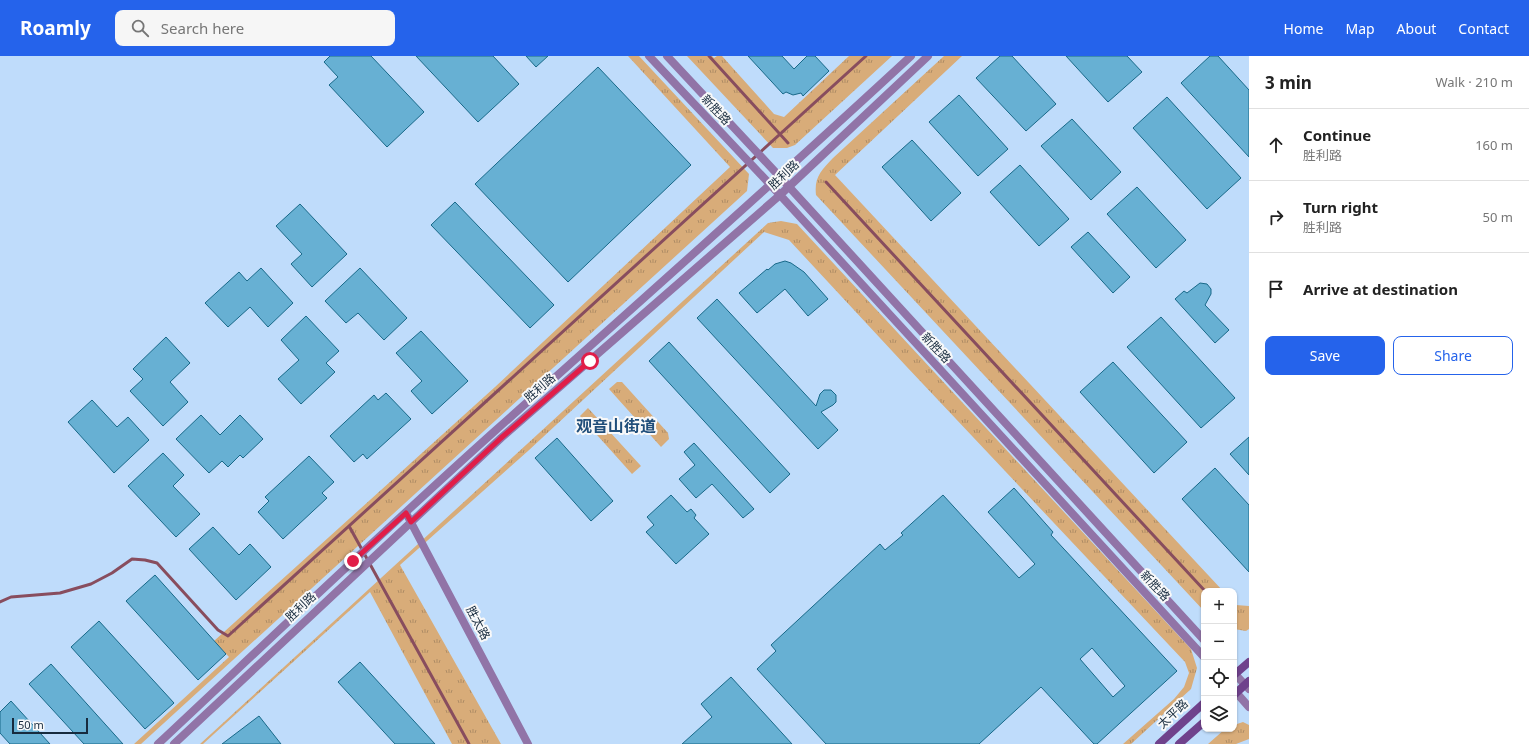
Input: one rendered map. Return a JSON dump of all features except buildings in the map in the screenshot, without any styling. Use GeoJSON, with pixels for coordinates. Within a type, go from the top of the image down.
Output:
{"type":"FeatureCollection","features":[{"type":"Feature","properties":{"kind":"main road"},"geometry":{"type":"LineString","coordinates":[[1237,672],[1249,662]]}},
{"type":"Feature","properties":{"kind":"main road"},"geometry":{"type":"LineString","coordinates":[[1237,692],[1248,685]]}},
{"type":"Feature","properties":{"kind":"main road","name":"太平路"},"geometry":{"type":"LineString","coordinates":[[1159,744],[1201,705]]}},
{"type":"Feature","properties":{"kind":"main road"},"geometry":{"type":"LineString","coordinates":[[1179,744],[1201,725]]}},
{"type":"Feature","properties":{"kind":"street","name":"新胜路"},"geometry":{"type":"LineString","coordinates":[[649,56],[780,195],[1201,654]]}},
{"type":"Feature","properties":{"kind":"street","name":"新胜路"},"geometry":{"type":"LineString","coordinates":[[667,56],[780,177],[1201,637]]}},
{"type":"Feature","properties":{"kind":"street","name":"胜利路"},"geometry":{"type":"LineString","coordinates":[[158,744],[353,561],[495,431],[780,177],[911,56]]}},
{"type":"Feature","properties":{"kind":"street","name":"胜利路"},"geometry":{"type":"LineString","coordinates":[[174,744],[501,438],[789,187],[928,56]]}},
{"type":"Feature","properties":{"kind":"street","name":"胜太路"},"geometry":{"type":"LineString","coordinates":[[406,513],[528,744]]}},
{"type":"Feature","properties":{"kind":"street"},"geometry":{"type":"LineString","coordinates":[[1237,676],[1248,685]]}},
{"type":"Feature","properties":{"kind":"street"},"geometry":{"type":"LineString","coordinates":[[1237,695],[1249,706]]}},
{"type":"Feature","properties":{"kind":"green space"},"geometry":{"type":"Polygon","coordinates":[[[628,56],[639,56],[749,174],[747,191],[141,744],[134,744],[229,657],[214,641],[495,387],[730,167],[628,56]]]}},
{"type":"Feature","properties":{"kind":"green space"},"geometry":{"type":"Polygon","coordinates":[[[687,56],[712,56],[714,58],[717,56],[722,56],[774,114],[784,117],[849,56],[892,56],[795,145],[787,148],[773,148],[687,56]]]}},
{"type":"Feature","properties":{"kind":"green space"},"geometry":{"type":"Polygon","coordinates":[[[944,56],[962,56],[835,175],[1220,588],[1201,588],[1201,608],[816,195],[817,179],[833,158],[944,56]]]}},
{"type":"Feature","properties":{"kind":"green space"},"geometry":{"type":"Polygon","coordinates":[[[781,221],[797,224],[1191,649],[1197,668],[1191,689],[1131,744],[1123,744],[1174,699],[1184,687],[1189,673],[1185,662],[789,240],[764,232],[528,451],[400,565],[501,744],[452,744],[370,592],[203,744],[200,744],[768,223],[781,221]]]}},
{"type":"Feature","properties":{"kind":"green space"},"geometry":{"type":"Polygon","coordinates":[[[617,382],[622,382],[668,433],[669,439],[661,447],[609,389],[617,382]]]}},
{"type":"Feature","properties":{"kind":"green space"},"geometry":{"type":"Polygon","coordinates":[[[588,408],[641,466],[632,474],[580,416],[588,408]]]}},
{"type":"Feature","properties":{"kind":"green space"},"geometry":{"type":"Polygon","coordinates":[[[1237,605],[1249,606],[1249,629],[1246,631],[1237,630],[1237,605]]]}},
{"type":"Feature","properties":{"kind":"green space"},"geometry":{"type":"Polygon","coordinates":[[[1243,722],[1249,725],[1249,739],[1236,744],[1208,744],[1222,732],[1237,732],[1237,724],[1243,722]]]}},
{"type":"Feature","properties":{"kind":"waterway"},"geometry":{"type":"LineString","coordinates":[[709,56],[788,143]]}},
{"type":"Feature","properties":{"kind":"waterway"},"geometry":{"type":"LineString","coordinates":[[0,602],[11,597],[60,593],[91,584],[112,573],[132,559],[145,560],[157,563],[218,630],[228,636],[866,56]]}},
{"type":"Feature","properties":{"kind":"waterway"},"geometry":{"type":"LineString","coordinates":[[826,182],[1202,588]]}},
{"type":"Feature","properties":{"kind":"waterway"},"geometry":{"type":"LineString","coordinates":[[349,526],[469,744]]}},
{"type":"Feature","properties":{"kind":"district","name":"观音山街道"},"geometry":{"type":"Point","coordinates":[616,426]}},
{"type":"Feature","properties":{"kind":"route"},"geometry":{"type":"LineString","coordinates":[[353,561],[406,513],[411,522],[501,438],[590,361]]}}]}
